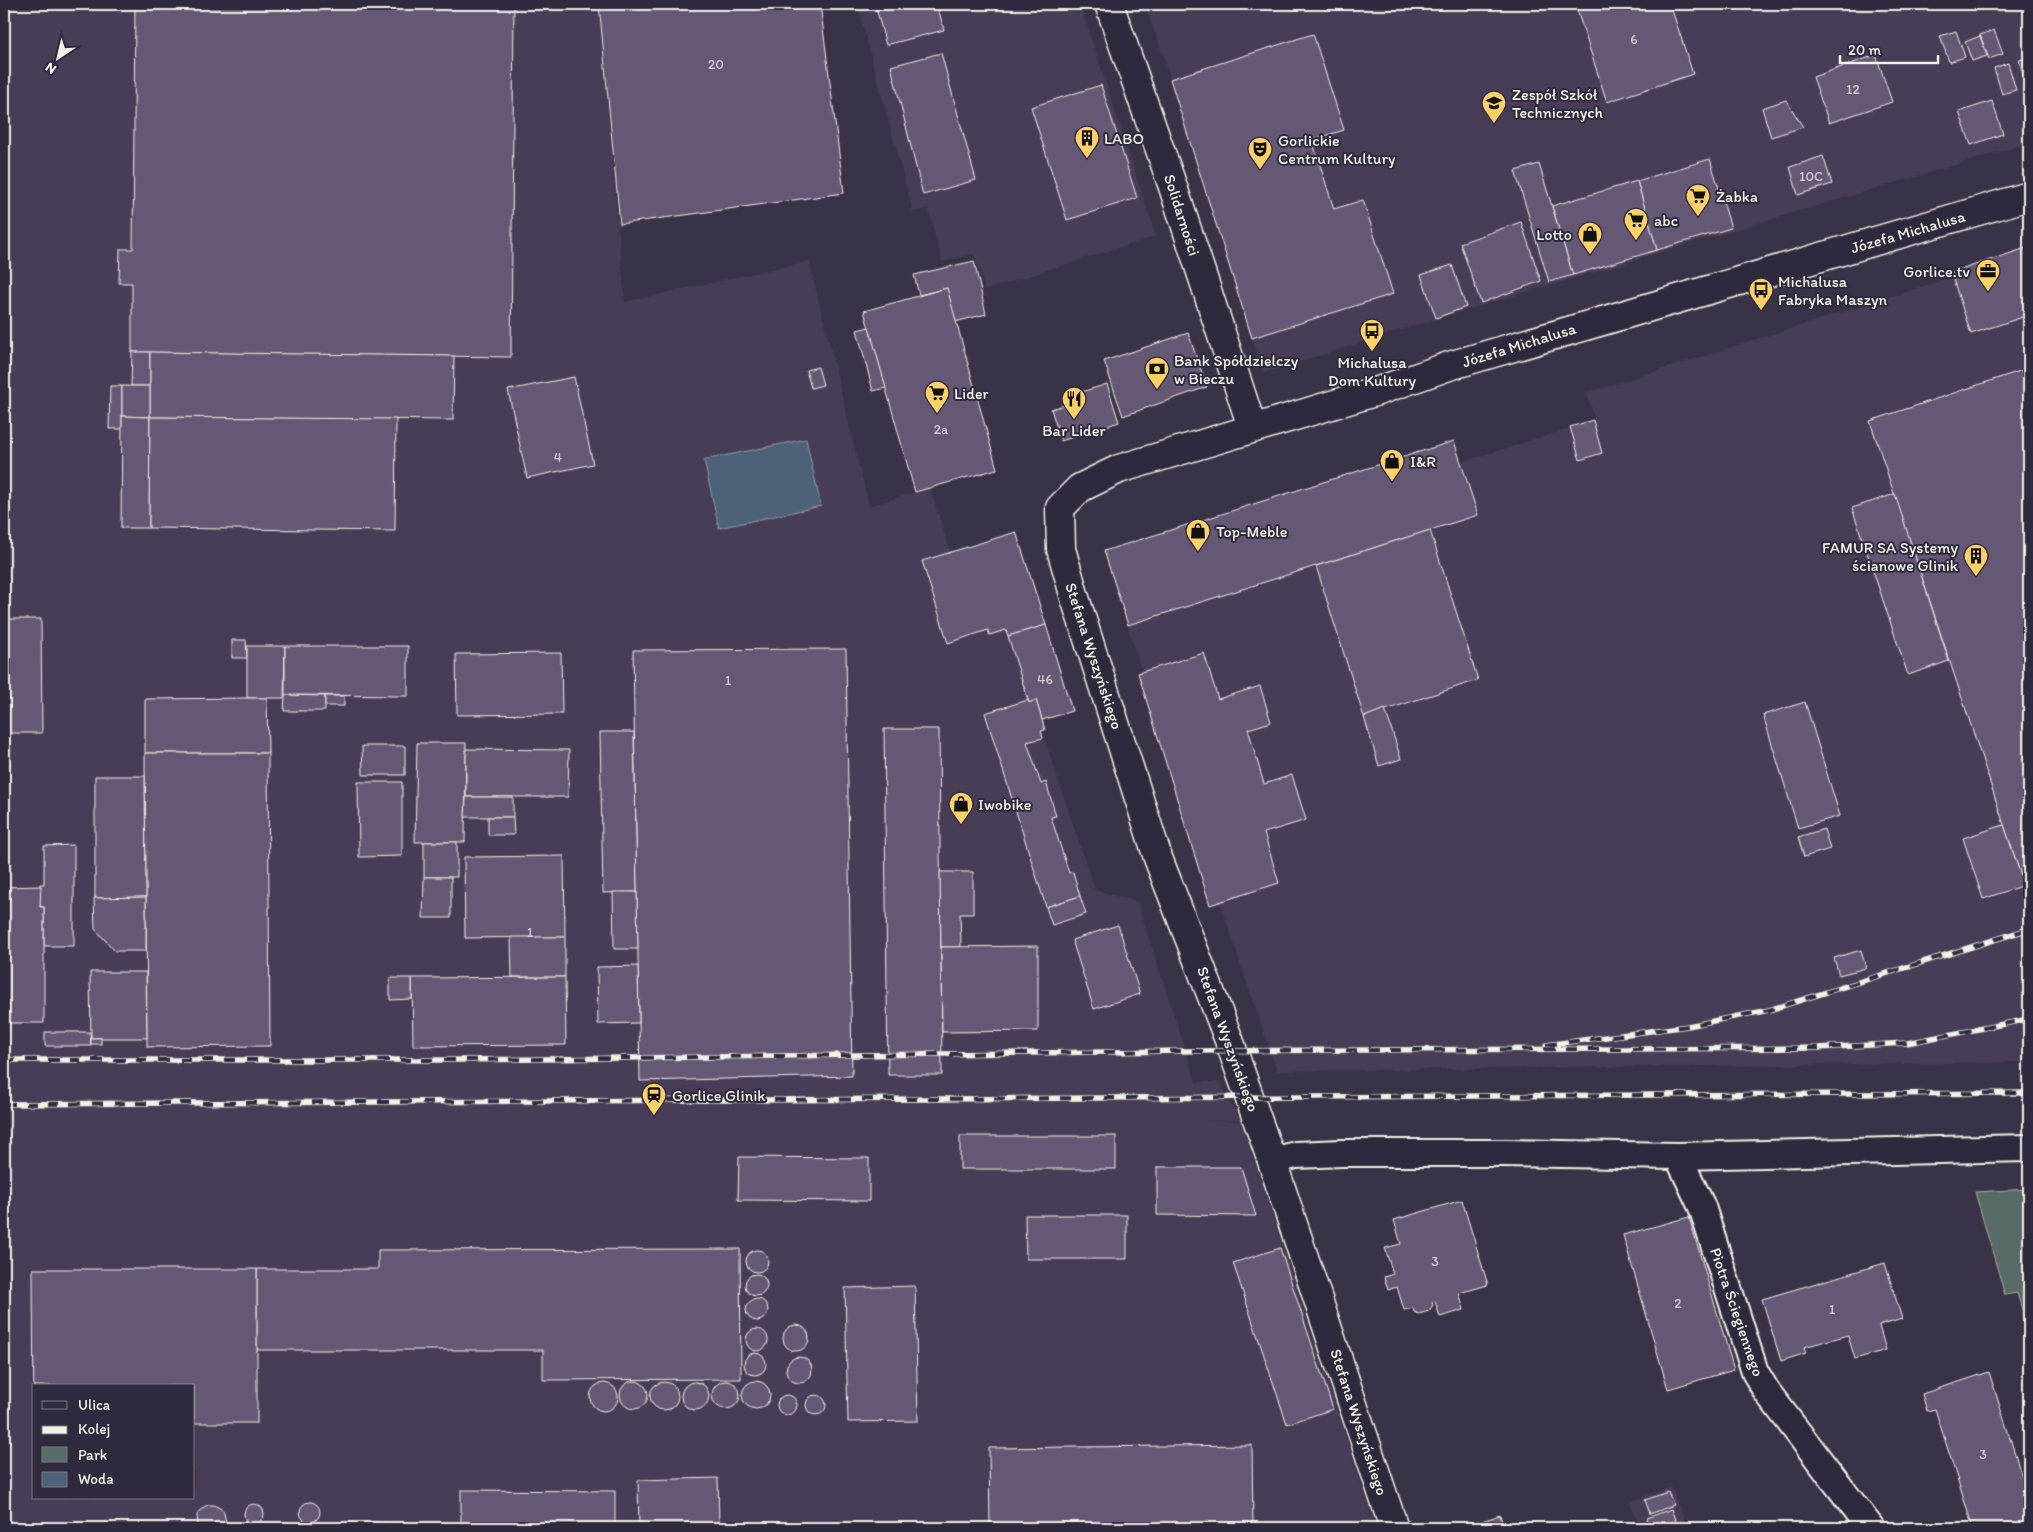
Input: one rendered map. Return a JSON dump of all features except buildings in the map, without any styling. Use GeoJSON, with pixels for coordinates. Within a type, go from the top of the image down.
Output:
{"type":"FeatureCollection","features":[{"type":"Feature","properties":{"kind":"street","name":"Solidarności"},"geometry":{"type":"LineString","coordinates":[[1109,4],[1173,187],[1252,427]]}},
{"type":"Feature","properties":{"kind":"street","name":"Józefa Michalusa"},"geometry":{"type":"LineString","coordinates":[[1061,549],[1060,508],[1080,488],[1119,469],[1705,290],[2029,196]]}},
{"type":"Feature","properties":{"kind":"street","name":"Stefana Wyszyńskiego"},"geometry":{"type":"LineString","coordinates":[[1061,549],[1158,858],[1230,1040],[1394,1528]]}},
{"type":"Feature","properties":{"kind":"street"},"geometry":{"type":"LineString","coordinates":[[1272,1161],[1296,1155],[1342,1153],[1678,1156],[2029,1148]]}},
{"type":"Feature","properties":{"kind":"street","name":"Piotra Ściegiennego"},"geometry":{"type":"LineString","coordinates":[[1678,1156],[1702,1207],[1755,1372],[1767,1392],[1871,1528]]}},
{"type":"Feature","properties":{"kind":"shaded area"},"geometry":{"type":"Polygon","coordinates":[[[4,4],[598,4],[625,302],[809,261],[869,506],[930,488],[950,551],[1017,530],[1074,711],[1043,721],[1046,731],[1042,732],[1095,890],[1137,902],[1196,1082],[1220,1082],[1240,1120],[1199,1121],[1241,1121],[1376,1528],[4,1528],[4,4]]]}},
{"type":"Feature","properties":{"kind":"shaded area"},"geometry":{"type":"Polygon","coordinates":[[[857,4],[1080,4],[1156,236],[985,290],[974,254],[942,262],[928,208],[913,212],[857,4]]]}},
{"type":"Feature","properties":{"kind":"shaded area"},"geometry":{"type":"Polygon","coordinates":[[[1144,4],[2029,4],[2029,143],[1436,319],[1263,373],[1159,43],[1144,4]]]}},
{"type":"Feature","properties":{"kind":"shaded area"},"geometry":{"type":"Polygon","coordinates":[[[2029,253],[2029,1062],[1277,1071],[1142,672],[1104,551],[1461,462],[1595,421],[1587,393],[2029,253]]]}},
{"type":"Feature","properties":{"kind":"shaded area"},"geometry":{"type":"Polygon","coordinates":[[[1671,1487],[1688,1528],[1640,1528],[1630,1502],[1671,1487]]]}},
{"type":"Feature","properties":{"kind":"green space"},"geometry":{"type":"Polygon","coordinates":[[[2029,1189],[2029,1333],[2017,1293],[2005,1295],[1975,1192],[2029,1189]]]}},
{"type":"Feature","properties":{"kind":"water"},"geometry":{"type":"Polygon","coordinates":[[[806,439],[821,506],[719,528],[704,460],[806,439]]]}},
{"type":"Feature","properties":{"kind":"railway"},"geometry":{"type":"LineString","coordinates":[[1546,1045],[1688,1026],[1769,1010],[2029,929]]}},
{"type":"Feature","properties":{"kind":"railway"},"geometry":{"type":"LineString","coordinates":[[4,1060],[463,1060],[1183,1051],[1818,1048],[1907,1043],[2029,1019]]}},
{"type":"Feature","properties":{"kind":"railway"},"geometry":{"type":"LineString","coordinates":[[4,1104],[2029,1093]]}},
{"type":"Feature","properties":{"kind":"place","name":"Zespół Szkół Technicznych"},"geometry":{"type":"Point","coordinates":[1494,124]}},
{"type":"Feature","properties":{"kind":"place","name":"LABO"},"geometry":{"type":"Point","coordinates":[1087,159]}},
{"type":"Feature","properties":{"kind":"place","name":"Gorlickie Centrum Kultury"},"geometry":{"type":"Point","coordinates":[1260,170]}},
{"type":"Feature","properties":{"kind":"place","name":"Żabka"},"geometry":{"type":"Point","coordinates":[1698,217]}},
{"type":"Feature","properties":{"kind":"place","name":"abc"},"geometry":{"type":"Point","coordinates":[1636,241]}},
{"type":"Feature","properties":{"kind":"place","name":"Lotto"},"geometry":{"type":"Point","coordinates":[1590,255]}},
{"type":"Feature","properties":{"kind":"place","name":"Gorlice.tv"},"geometry":{"type":"Point","coordinates":[1988,292]}},
{"type":"Feature","properties":{"kind":"place","name":"Michalusa Fabryka Maszyn"},"geometry":{"type":"Point","coordinates":[1761,311]}},
{"type":"Feature","properties":{"kind":"place","name":"Michalusa Dom Kultury"},"geometry":{"type":"Point","coordinates":[1372,352]}},
{"type":"Feature","properties":{"kind":"place","name":"Bank Spółdzielczy w Bieczu"},"geometry":{"type":"Point","coordinates":[1157,390]}},
{"type":"Feature","properties":{"kind":"place","name":"Lider"},"geometry":{"type":"Point","coordinates":[937,414]}},
{"type":"Feature","properties":{"kind":"place","name":"Bar Lider"},"geometry":{"type":"Point","coordinates":[1074,420]}},
{"type":"Feature","properties":{"kind":"place","name":"I&R"},"geometry":{"type":"Point","coordinates":[1392,482]}},
{"type":"Feature","properties":{"kind":"place","name":"Top-Meble"},"geometry":{"type":"Point","coordinates":[1198,552]}},
{"type":"Feature","properties":{"kind":"place","name":"FAMUR SA Systemy ścianowe Glinik"},"geometry":{"type":"Point","coordinates":[1976,577]}},
{"type":"Feature","properties":{"kind":"place","name":"Iwobike"},"geometry":{"type":"Point","coordinates":[961,825]}},
{"type":"Feature","properties":{"kind":"place","name":"Gorlice Glinik"},"geometry":{"type":"Point","coordinates":[654,1116]}}]}
